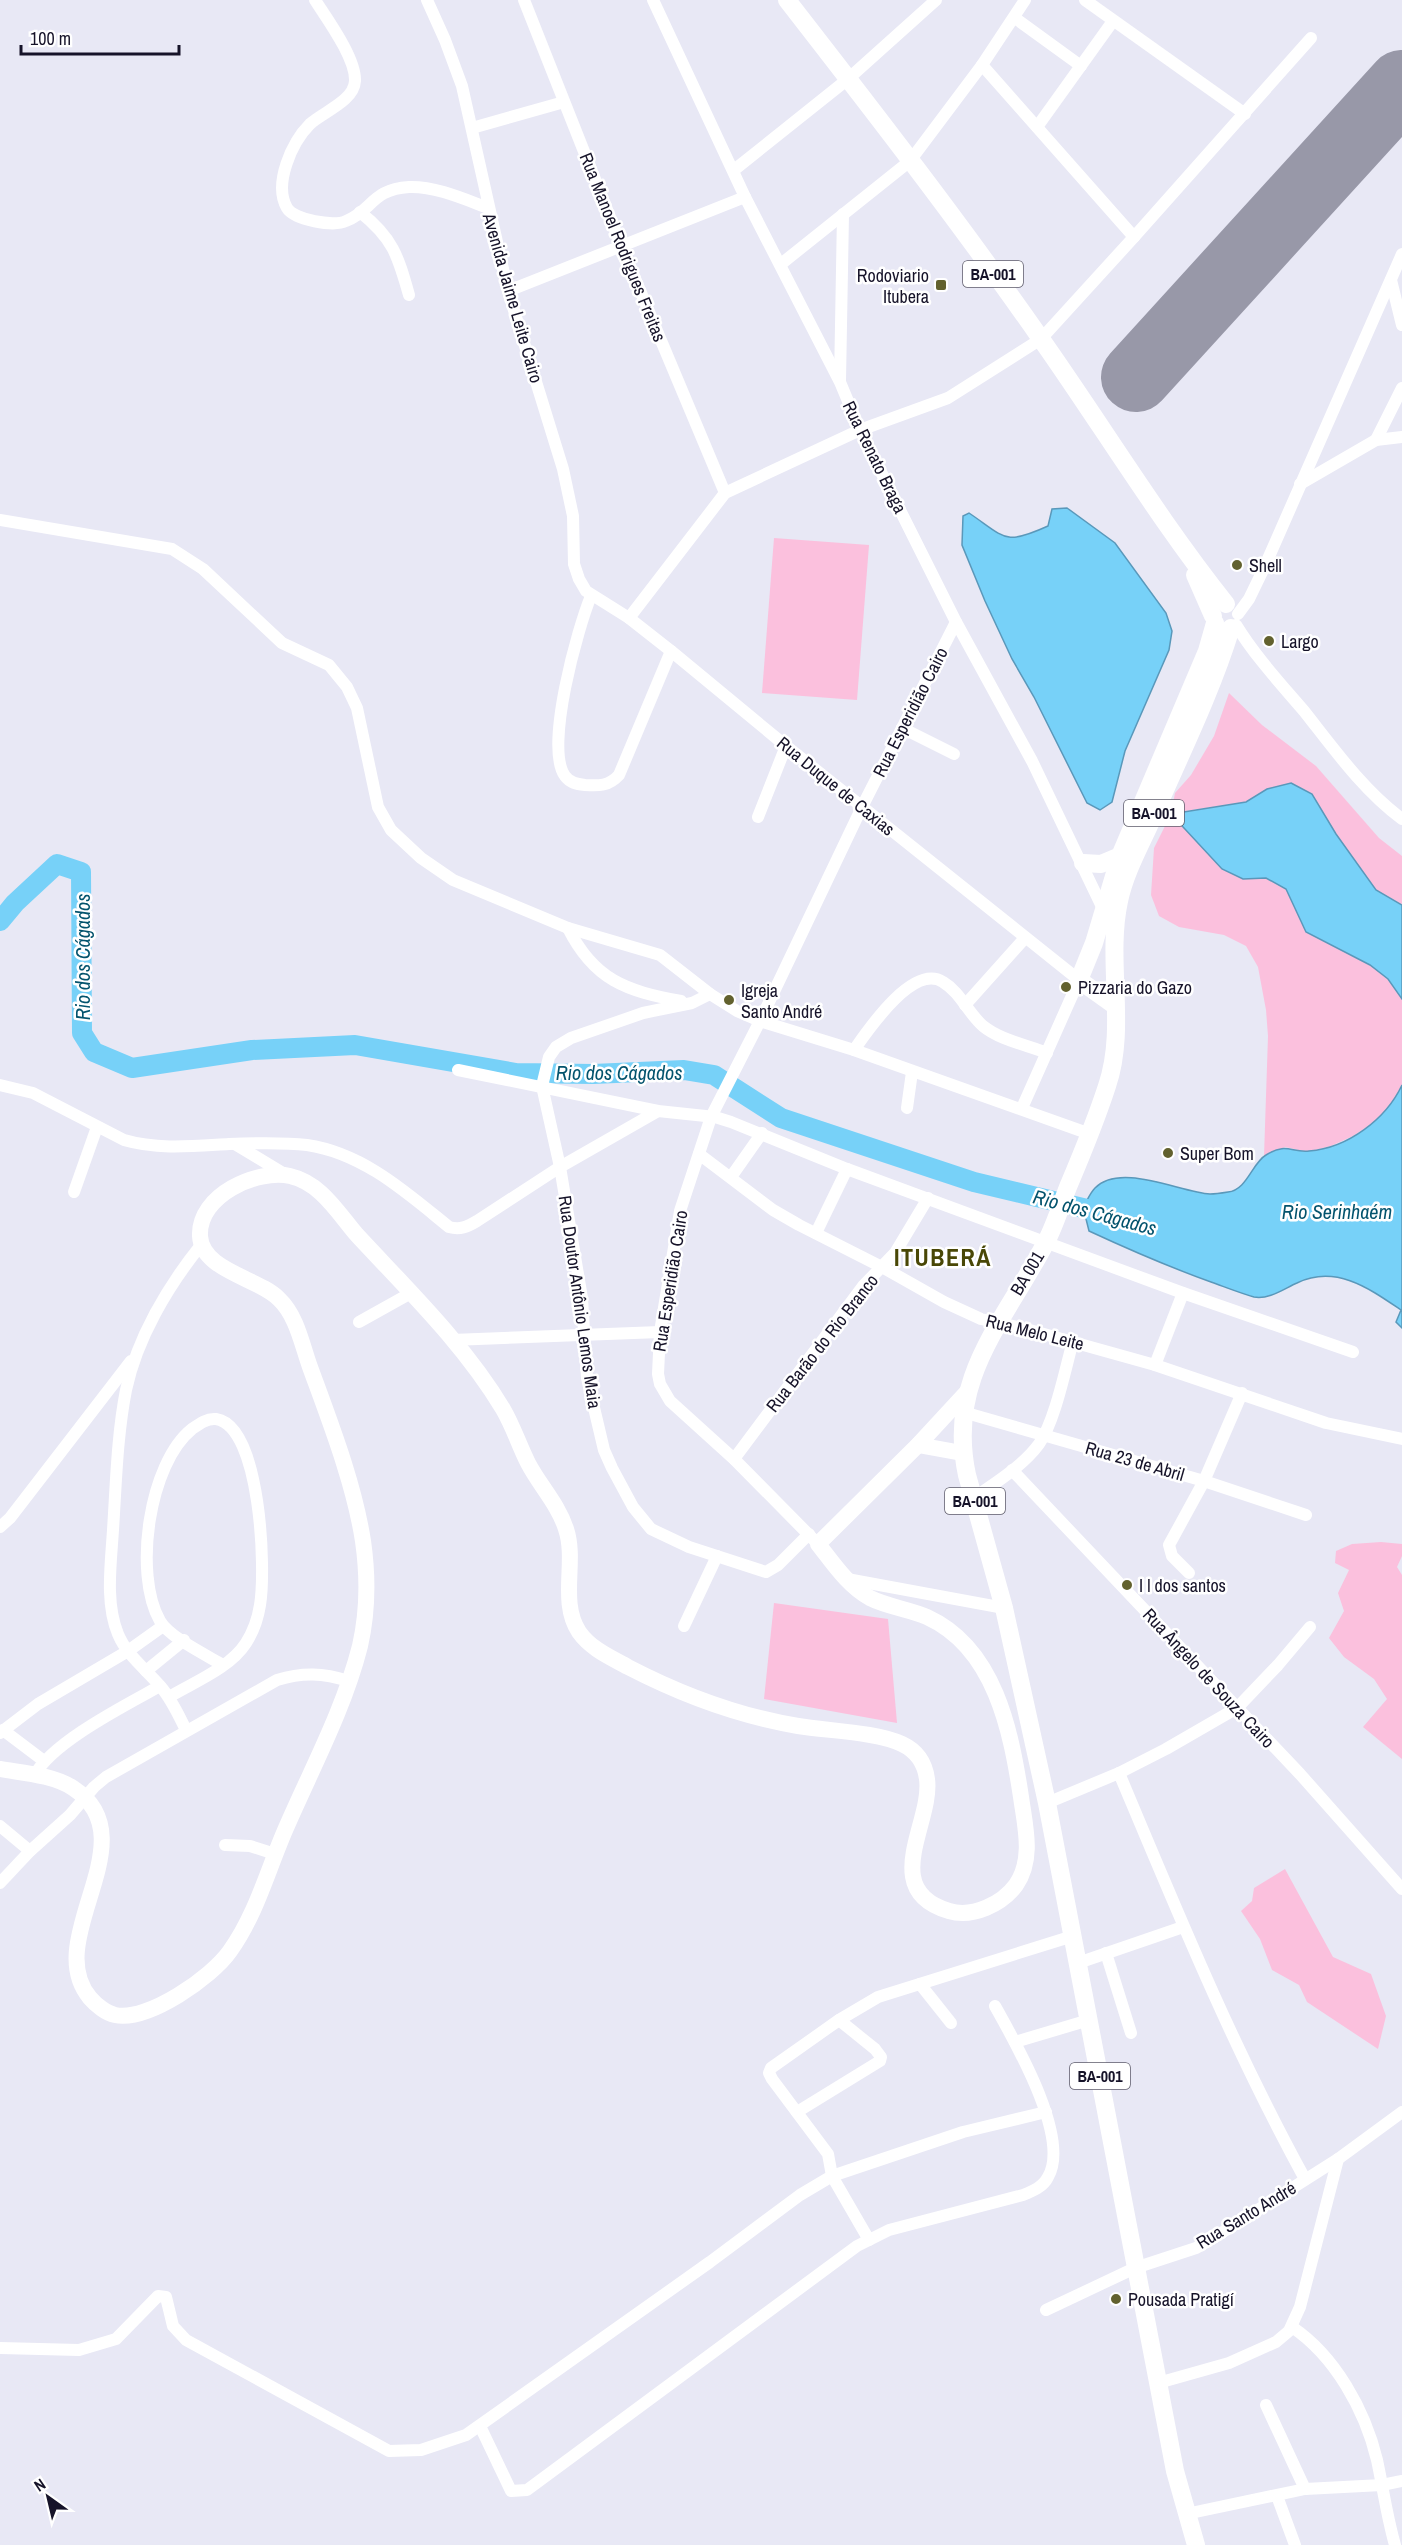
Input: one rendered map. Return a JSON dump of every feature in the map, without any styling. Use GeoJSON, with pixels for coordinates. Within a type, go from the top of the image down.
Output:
{"type":"FeatureCollection","features":[{"type":"Feature","properties":{"kind":"main road","name":"BA-001"},"geometry":{"type":"LineString","coordinates":[[787,0],[910,161],[1041,339],[1188,557],[1226,618],[1215,674],[1133,860],[1119,899],[1113,945],[1115,1038],[1111,1071],[1090,1134]]}},
{"type":"Feature","properties":{"kind":"main road","name":"BA-001"},"geometry":{"type":"LineString","coordinates":[[1079,980],[1104,911],[1120,856],[1208,651],[1226,618]]}},
{"type":"Feature","properties":{"kind":"main road"},"geometry":{"type":"LineString","coordinates":[[1083,863],[1101,864],[1120,856]]}},
{"type":"Feature","properties":{"kind":"main road"},"geometry":{"type":"LineString","coordinates":[[1079,980],[1114,1005]]}},
{"type":"Feature","properties":{"kind":"main road","name":"BA 001"},"geometry":{"type":"LineString","coordinates":[[967,1392],[997,1323],[1048,1238],[1090,1134]]}},
{"type":"Feature","properties":{"kind":"main road"},"geometry":{"type":"LineString","coordinates":[[0,1769],[73,1788],[84,1798],[100,1826],[102,1840],[96,1877],[77,1946],[78,1976],[90,1998],[110,2014],[132,2015],[165,2003],[212,1973],[226,1958],[252,1911],[349,1681],[361,1641],[368,1584],[357,1512],[330,1425],[288,1310],[270,1291],[221,1266],[207,1254],[201,1245],[201,1225],[224,1193],[254,1177],[286,1175],[318,1190],[452,1340],[500,1403],[527,1460],[566,1527],[570,1544],[570,1608],[574,1622],[582,1636],[603,1654],[682,1693],[720,1707],[754,1718],[878,1738],[907,1746],[923,1763],[928,1788],[912,1856],[915,1881],[920,1891],[939,1907],[965,1913],[982,1909],[1012,1891],[1020,1878],[1027,1851],[1013,1747],[1001,1704],[973,1655],[948,1629],[924,1616],[871,1599],[845,1578],[813,1539],[918,1445],[967,1392]]}},
{"type":"Feature","properties":{"kind":"main road","name":"BA-001"},"geometry":{"type":"LineString","coordinates":[[967,1392],[963,1412],[962,1453],[1004,1608],[1047,1803],[1158,2383],[1185,2514],[1196,2545]]}},
{"type":"Feature","properties":{"kind":"main road"},"geometry":{"type":"LineString","coordinates":[[918,1445],[962,1453]]}},
{"type":"Feature","properties":{"kind":"street"},"geometry":{"type":"LineString","coordinates":[[315,0],[347,56],[355,81],[353,90],[347,97],[302,133],[284,172],[283,201],[288,211],[297,217],[320,222],[345,222],[373,199],[386,192],[411,187],[428,189],[488,208]]}},
{"type":"Feature","properties":{"kind":"street","name":"Avenida Jaime Leite Cairo"},"geometry":{"type":"LineString","coordinates":[[427,0],[442,32],[462,86],[508,291],[568,491],[573,516],[574,564],[579,579],[591,596]]}},
{"type":"Feature","properties":{"kind":"street","name":"Rua Manoel Rodrigues Freitas"},"geometry":{"type":"LineString","coordinates":[[524,0],[621,245],[725,493]]}},
{"type":"Feature","properties":{"kind":"street","name":"Rua Renato Braga"},"geometry":{"type":"LineString","coordinates":[[653,0],[746,197],[840,382],[860,430],[956,622],[1032,761],[1083,863],[1104,911]]}},
{"type":"Feature","properties":{"kind":"street"},"geometry":{"type":"LineString","coordinates":[[734,170],[848,79],[936,0]]}},
{"type":"Feature","properties":{"kind":"street"},"geometry":{"type":"LineString","coordinates":[[781,264],[910,161],[982,65],[1025,0]]}},
{"type":"Feature","properties":{"kind":"street"},"geometry":{"type":"LineString","coordinates":[[1084,0],[1245,114]]}},
{"type":"Feature","properties":{"kind":"street"},"geometry":{"type":"LineString","coordinates":[[1015,18],[1081,66]]}},
{"type":"Feature","properties":{"kind":"street"},"geometry":{"type":"LineString","coordinates":[[1037,127],[1113,21]]}},
{"type":"Feature","properties":{"kind":"street"},"geometry":{"type":"LineString","coordinates":[[629,618],[725,493],[860,430],[948,398],[1041,339],[1311,38]]}},
{"type":"Feature","properties":{"kind":"street"},"geometry":{"type":"LineString","coordinates":[[982,65],[1134,237]]}},
{"type":"Feature","properties":{"kind":"street"},"geometry":{"type":"LineString","coordinates":[[472,128],[564,102]]}},
{"type":"Feature","properties":{"kind":"street"},"geometry":{"type":"LineString","coordinates":[[508,291],[746,197]]}},
{"type":"Feature","properties":{"kind":"street"},"geometry":{"type":"LineString","coordinates":[[360,212],[388,237],[409,295]]}},
{"type":"Feature","properties":{"kind":"street"},"geometry":{"type":"LineString","coordinates":[[840,382],[843,214]]}},
{"type":"Feature","properties":{"kind":"street"},"geometry":{"type":"LineString","coordinates":[[1402,254],[1264,568],[1249,599],[1226,618],[1346,764],[1378,800],[1402,819]]}},
{"type":"Feature","properties":{"kind":"street"},"geometry":{"type":"LineString","coordinates":[[1391,280],[1402,325]]}},
{"type":"Feature","properties":{"kind":"street"},"geometry":{"type":"LineString","coordinates":[[1376,440],[1402,388]]}},
{"type":"Feature","properties":{"kind":"street"},"geometry":{"type":"LineString","coordinates":[[1300,484],[1376,440],[1402,437]]}},
{"type":"Feature","properties":{"kind":"street"},"geometry":{"type":"LineString","coordinates":[[0,519],[172,549],[203,569],[282,643],[328,665],[347,687],[357,708],[378,807],[391,830],[421,858],[453,880],[568,927],[660,955],[710,994],[758,1026],[854,1050],[1090,1134]]}},
{"type":"Feature","properties":{"kind":"street"},"geometry":{"type":"LineString","coordinates":[[591,596],[578,630],[562,714],[558,758],[569,780],[582,785],[607,784],[618,775],[671,651]]}},
{"type":"Feature","properties":{"kind":"street","name":"Rua Duque de Caxias"},"geometry":{"type":"LineString","coordinates":[[591,596],[629,618],[671,651],[1079,980]]}},
{"type":"Feature","properties":{"kind":"street","name":"Rua Esperidião Cairo"},"geometry":{"type":"LineString","coordinates":[[813,1539],[734,1459],[681,1412],[664,1393],[658,1374],[660,1332],[680,1211],[717,1102],[758,1026],[862,807],[956,622]]}},
{"type":"Feature","properties":{"kind":"street"},"geometry":{"type":"LineString","coordinates":[[902,728],[954,753]]}},
{"type":"Feature","properties":{"kind":"street"},"geometry":{"type":"LineString","coordinates":[[758,817],[786,746]]}},
{"type":"Feature","properties":{"kind":"street"},"geometry":{"type":"LineString","coordinates":[[568,927],[588,960],[604,976],[656,997],[692,1003]]}},
{"type":"Feature","properties":{"kind":"street"},"geometry":{"type":"LineString","coordinates":[[965,1005],[1025,938]]}},
{"type":"Feature","properties":{"kind":"street"},"geometry":{"type":"LineString","coordinates":[[854,1050],[874,1022],[898,995],[921,981],[940,980],[990,1031],[1047,1053]]}},
{"type":"Feature","properties":{"kind":"street"},"geometry":{"type":"LineString","coordinates":[[1022,1108],[1079,980]]}},
{"type":"Feature","properties":{"kind":"street"},"geometry":{"type":"LineString","coordinates":[[543,1083],[549,1057],[556,1047],[571,1038],[603,1025],[664,1007],[692,1003],[710,994]]}},
{"type":"Feature","properties":{"kind":"street"},"geometry":{"type":"LineString","coordinates":[[458,1070],[543,1083],[658,1111],[711,1117],[762,1133],[847,1169],[1048,1238],[1183,1293],[1353,1352]]}},
{"type":"Feature","properties":{"kind":"street"},"geometry":{"type":"LineString","coordinates":[[908,1108],[912,1072]]}},
{"type":"Feature","properties":{"kind":"street","name":"Rua Doutor Antônio Lemos Maia"},"geometry":{"type":"LineString","coordinates":[[543,1083],[582,1298],[587,1378],[604,1450],[633,1508],[651,1529],[681,1543],[762,1572],[770,1571],[813,1539]]}},
{"type":"Feature","properties":{"kind":"street"},"geometry":{"type":"LineString","coordinates":[[0,1085],[33,1093],[124,1140],[153,1147],[235,1144],[308,1145],[342,1155],[397,1184],[449,1227],[457,1229],[467,1227],[560,1167],[658,1111]]}},
{"type":"Feature","properties":{"kind":"street"},"geometry":{"type":"LineString","coordinates":[[74,1192],[97,1127]]}},
{"type":"Feature","properties":{"kind":"street"},"geometry":{"type":"LineString","coordinates":[[731,1178],[762,1133]]}},
{"type":"Feature","properties":{"kind":"street"},"geometry":{"type":"LineString","coordinates":[[235,1144],[286,1175]]}},
{"type":"Feature","properties":{"kind":"street","name":"Rua Melo Leite"},"geometry":{"type":"LineString","coordinates":[[699,1154],[773,1210],[944,1302],[997,1323],[1073,1341],[1155,1365],[1326,1423],[1402,1439]]}},
{"type":"Feature","properties":{"kind":"street"},"geometry":{"type":"LineString","coordinates":[[816,1233],[847,1169]]}},
{"type":"Feature","properties":{"kind":"street","name":"Rua Barão do Rio Branco"},"geometry":{"type":"LineString","coordinates":[[734,1459],[863,1286],[901,1245],[928,1198]]}},
{"type":"Feature","properties":{"kind":"street"},"geometry":{"type":"LineString","coordinates":[[186,1730],[169,1697],[128,1651],[114,1622],[111,1560],[120,1432],[126,1389],[137,1354],[170,1289],[201,1245]]}},
{"type":"Feature","properties":{"kind":"street"},"geometry":{"type":"LineString","coordinates":[[358,1322],[411,1293]]}},
{"type":"Feature","properties":{"kind":"street"},"geometry":{"type":"LineString","coordinates":[[1155,1365],[1183,1293]]}},
{"type":"Feature","properties":{"kind":"street"},"geometry":{"type":"LineString","coordinates":[[452,1340],[660,1332]]}},
{"type":"Feature","properties":{"kind":"street"},"geometry":{"type":"LineString","coordinates":[[974,1498],[1029,1455],[1044,1435],[1073,1341]]}},
{"type":"Feature","properties":{"kind":"street"},"geometry":{"type":"LineString","coordinates":[[0,1527],[10,1518],[137,1354]]}},
{"type":"Feature","properties":{"kind":"street"},"geometry":{"type":"LineString","coordinates":[[1189,1573],[1172,1556],[1169,1545],[1204,1481],[1242,1393]]}},
{"type":"Feature","properties":{"kind":"street","name":"Rua 23 de Abril"},"geometry":{"type":"LineString","coordinates":[[963,1412],[1204,1481],[1306,1515]]}},
{"type":"Feature","properties":{"kind":"street"},"geometry":{"type":"LineString","coordinates":[[169,1697],[223,1665],[245,1645],[261,1604],[257,1499],[240,1438],[230,1425],[215,1419],[203,1422],[183,1437],[167,1464],[153,1498],[148,1539],[149,1568],[155,1609],[163,1626],[223,1665]]}},
{"type":"Feature","properties":{"kind":"street","name":"Rua Ângelo de Souza Cairo"},"geometry":{"type":"LineString","coordinates":[[1012,1470],[1300,1774],[1402,1889]]}},
{"type":"Feature","properties":{"kind":"street"},"geometry":{"type":"LineString","coordinates":[[684,1626],[717,1556]]}},
{"type":"Feature","properties":{"kind":"street"},"geometry":{"type":"LineString","coordinates":[[845,1578],[1004,1608]]}},
{"type":"Feature","properties":{"kind":"street"},"geometry":{"type":"LineString","coordinates":[[44,1761],[2,1731],[38,1704],[128,1651],[163,1626]]}},
{"type":"Feature","properties":{"kind":"street"},"geometry":{"type":"LineString","coordinates":[[1047,1803],[1119,1773],[1237,1708],[1310,1627]]}},
{"type":"Feature","properties":{"kind":"street"},"geometry":{"type":"LineString","coordinates":[[146,1671],[184,1641]]}},
{"type":"Feature","properties":{"kind":"street"},"geometry":{"type":"LineString","coordinates":[[0,1883],[106,1777],[186,1730],[283,1678],[320,1673],[349,1681]]}},
{"type":"Feature","properties":{"kind":"street"},"geometry":{"type":"LineString","coordinates":[[34,1776],[44,1761],[70,1741],[160,1686]]}},
{"type":"Feature","properties":{"kind":"street"},"geometry":{"type":"LineString","coordinates":[[1119,1773],[1183,1927],[1246,2066],[1305,2179]]}},
{"type":"Feature","properties":{"kind":"street"},"geometry":{"type":"LineString","coordinates":[[0,1826],[30,1851]]}},
{"type":"Feature","properties":{"kind":"street"},"geometry":{"type":"LineString","coordinates":[[225,1845],[250,1846],[275,1854]]}},
{"type":"Feature","properties":{"kind":"street"},"geometry":{"type":"LineString","coordinates":[[1078,1963],[1183,1927]]}},
{"type":"Feature","properties":{"kind":"street"},"geometry":{"type":"LineString","coordinates":[[869,2240],[832,2176],[828,2154],[772,2079],[769,2071],[839,2020],[878,1997],[1073,1936]]}},
{"type":"Feature","properties":{"kind":"street"},"geometry":{"type":"LineString","coordinates":[[1106,1953],[1131,2032]]}},
{"type":"Feature","properties":{"kind":"street"},"geometry":{"type":"LineString","coordinates":[[920,1984],[951,2023]]}},
{"type":"Feature","properties":{"kind":"street"},"geometry":{"type":"LineString","coordinates":[[480,2426],[511,2491],[527,2490],[857,2246],[889,2230],[1023,2195],[1043,2185],[1052,2169],[1054,2156],[1052,2132],[1046,2112],[1015,2042],[995,2006]]}},
{"type":"Feature","properties":{"kind":"street"},"geometry":{"type":"LineString","coordinates":[[796,2112],[880,2061],[881,2057],[875,2049],[839,2020]]}},
{"type":"Feature","properties":{"kind":"street"},"geometry":{"type":"LineString","coordinates":[[1015,2042],[1089,2020]]}},
{"type":"Feature","properties":{"kind":"street"},"geometry":{"type":"LineString","coordinates":[[0,2348],[79,2350],[116,2339],[158,2296],[166,2297],[173,2326],[186,2340],[389,2451],[421,2450],[466,2435],[480,2426],[800,2195],[832,2176],[963,2132],[1046,2112]]}},
{"type":"Feature","properties":{"kind":"street","name":"Rua Santo André"},"geometry":{"type":"LineString","coordinates":[[1046,2310],[1135,2268],[1196,2248],[1338,2159],[1402,2112]]}},
{"type":"Feature","properties":{"kind":"street"},"geometry":{"type":"LineString","coordinates":[[1158,2383],[1229,2363],[1252,2354],[1276,2342],[1292,2327],[1338,2159]]}},
{"type":"Feature","properties":{"kind":"street"},"geometry":{"type":"LineString","coordinates":[[1292,2327],[1323,2354],[1352,2397],[1369,2433],[1395,2545]]}},
{"type":"Feature","properties":{"kind":"street"},"geometry":{"type":"LineString","coordinates":[[1266,2405],[1305,2489]]}},
{"type":"Feature","properties":{"kind":"street"},"geometry":{"type":"LineString","coordinates":[[1185,2514],[1305,2489],[1382,2485],[1402,2481]]}},
{"type":"Feature","properties":{"kind":"street"},"geometry":{"type":"LineString","coordinates":[[1276,2496],[1295,2545]]}},
{"type":"Feature","properties":{"kind":"shaded area"},"geometry":{"type":"Polygon","coordinates":[[[774,538],[869,545],[857,700],[762,693],[774,538]]]}},
{"type":"Feature","properties":{"kind":"shaded area"},"geometry":{"type":"Polygon","coordinates":[[[1229,693],[1262,725],[1316,766],[1379,838],[1402,856],[1402,905],[1376,890],[1336,834],[1312,795],[1267,789],[1246,802],[1172,813],[1243,879],[1265,878],[1286,889],[1306,932],[1370,965],[1388,979],[1402,999],[1402,1085],[1389,1107],[1373,1123],[1353,1136],[1331,1146],[1307,1152],[1285,1147],[1264,1156],[1268,1036],[1266,1010],[1258,967],[1246,946],[1224,935],[1179,927],[1159,916],[1151,895],[1154,848],[1171,814],[1175,793],[1191,775],[1214,736],[1229,693]]]}},
{"type":"Feature","properties":{"kind":"shaded area"},"geometry":{"type":"Polygon","coordinates":[[[1381,1542],[1402,1544],[1402,1556],[1397,1567],[1402,1575],[1402,1759],[1363,1727],[1387,1699],[1374,1679],[1344,1657],[1329,1638],[1344,1611],[1338,1593],[1349,1570],[1335,1563],[1336,1551],[1352,1544],[1381,1542]]]}},
{"type":"Feature","properties":{"kind":"shaded area"},"geometry":{"type":"Polygon","coordinates":[[[774,1603],[888,1619],[897,1723],[764,1699],[774,1603]]]}},
{"type":"Feature","properties":{"kind":"shaded area"},"geometry":{"type":"Polygon","coordinates":[[[1285,1869],[1333,1957],[1371,1974],[1386,2016],[1378,2049],[1307,2002],[1299,1985],[1272,1970],[1260,1939],[1241,1911],[1252,1901],[1254,1888],[1285,1869]]]}},
{"type":"Feature","properties":{"kind":"water"},"geometry":{"type":"Polygon","coordinates":[[[1067,508],[1115,543],[1166,613],[1172,631],[1169,650],[1125,751],[1112,802],[1100,810],[1087,803],[1034,697],[1012,659],[962,545],[963,516],[969,513],[999,533],[1013,537],[1048,526],[1052,509],[1067,508]]]}},
{"type":"Feature","properties":{"kind":"water"},"geometry":{"type":"Polygon","coordinates":[[[1291,783],[1312,794],[1336,834],[1376,890],[1402,905],[1402,999],[1388,979],[1370,965],[1306,932],[1286,889],[1266,878],[1243,879],[1222,869],[1171,814],[1246,802],[1267,789],[1291,783]]]}},
{"type":"Feature","properties":{"kind":"water","name":"Rio Serinhaém"},"geometry":{"type":"Polygon","coordinates":[[[1402,1085],[1402,1328],[1396,1322],[1401,1310],[1365,1287],[1352,1282],[1325,1276],[1311,1278],[1271,1295],[1254,1297],[1135,1252],[1089,1231],[1083,1207],[1093,1190],[1106,1181],[1119,1178],[1151,1180],[1210,1194],[1235,1190],[1245,1182],[1261,1159],[1273,1151],[1324,1149],[1364,1130],[1386,1109],[1402,1085]]]}},
{"type":"Feature","properties":{"kind":"waterway","name":"Rio dos Cágados"},"geometry":{"type":"LineString","coordinates":[[0,921],[15,903],[57,864],[81,872],[82,1033],[94,1052],[132,1068],[252,1050],[355,1045],[516,1073],[593,1074],[684,1070],[714,1075],[781,1118],[974,1182],[1108,1214]]}},
{"type":"Feature","properties":{"kind":"runway"},"geometry":{"type":"LineString","coordinates":[[1136,377],[1402,85]]}},
{"type":"Feature","properties":{"kind":"place","name":"Rodoviario Itubera"},"geometry":{"type":"Point","coordinates":[941,285]}},
{"type":"Feature","properties":{"kind":"place","name":"Shell"},"geometry":{"type":"Point","coordinates":[1237,565]}},
{"type":"Feature","properties":{"kind":"place","name":"Largo"},"geometry":{"type":"Point","coordinates":[1269,641]}},
{"type":"Feature","properties":{"kind":"place","name":"Pizzaria do Gazo"},"geometry":{"type":"Point","coordinates":[1066,987]}},
{"type":"Feature","properties":{"kind":"place","name":"Igreja Santo André"},"geometry":{"type":"Point","coordinates":[729,1000]}},
{"type":"Feature","properties":{"kind":"place","name":"Super Bom"},"geometry":{"type":"Point","coordinates":[1168,1153]}},
{"type":"Feature","properties":{"kind":"place","name":"I l dos santos"},"geometry":{"type":"Point","coordinates":[1127,1585]}},
{"type":"Feature","properties":{"kind":"place","name":"Pousada Pratigí"},"geometry":{"type":"Point","coordinates":[1116,2299]}},
{"type":"Feature","properties":{"kind":"district","name":"ITUBERÁ"},"geometry":{"type":"Point","coordinates":[943,1257]}}]}
